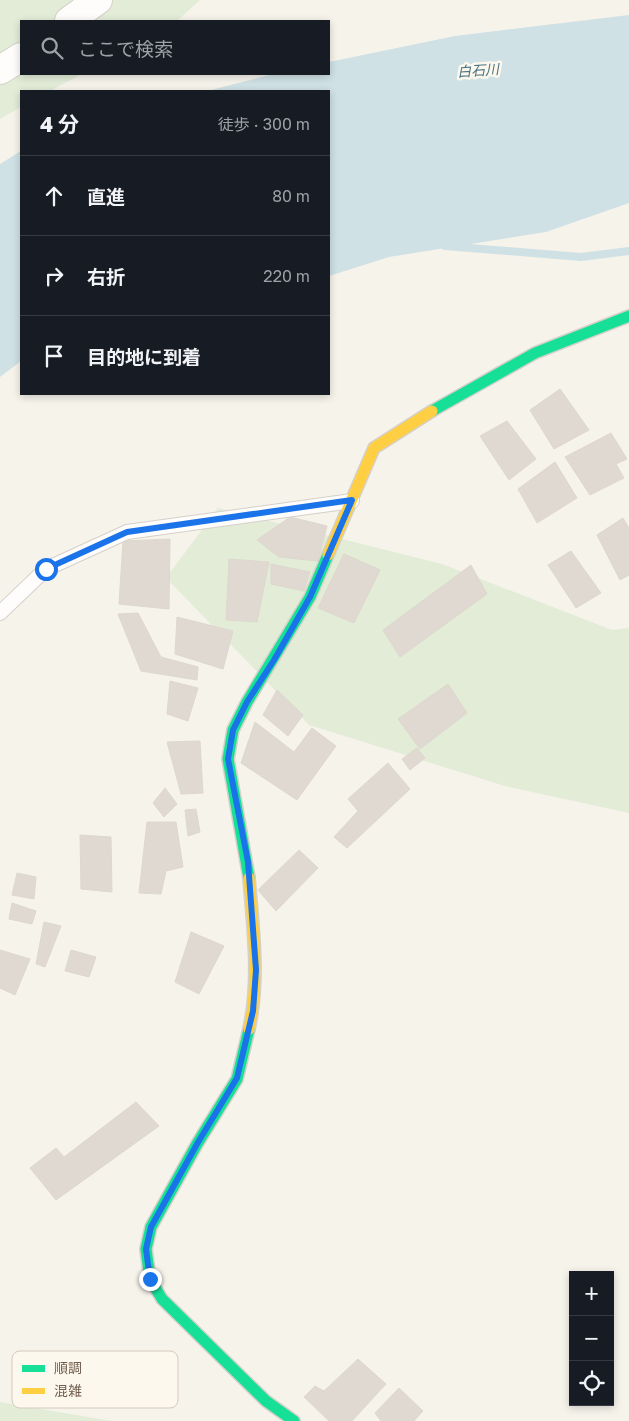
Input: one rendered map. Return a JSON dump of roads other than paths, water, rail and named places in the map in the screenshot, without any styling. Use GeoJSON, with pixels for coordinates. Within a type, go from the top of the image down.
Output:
{"type":"FeatureCollection","features":[{"type":"Feature","properties":{"kind":"street"},"geometry":{"type":"LineString","coordinates":[[70,20],[98,0]]}},
{"type":"Feature","properties":{"kind":"street"},"geometry":{"type":"LineString","coordinates":[[0,70],[20,57]]}},
{"type":"Feature","properties":{"kind":"street"},"geometry":{"type":"LineString","coordinates":[[294,1421],[266,1401],[162,1299],[150,1279],[146,1249],[151,1227],[197,1144],[237,1078],[253,1011],[256,970],[248,862],[228,759],[233,730],[247,702],[274,660],[310,597],[374,448],[451,399],[535,353],[629,316]]}},
{"type":"Feature","properties":{"kind":"lane"},"geometry":{"type":"LineString","coordinates":[[0,614],[46,569],[127,532],[352,500]]}},
{"type":"Feature","properties":{"kind":"water","name":"白石川"},"geometry":{"type":"Polygon","coordinates":[[[629,15],[629,203],[546,232],[389,257],[330,276],[330,90],[211,90],[269,75],[330,75],[330,62],[455,36],[629,15]]]}},
{"type":"Feature","properties":{"kind":"water"},"geometry":{"type":"Polygon","coordinates":[[[20,152],[20,362],[0,377],[0,164],[20,152]]]}},
{"type":"Feature","properties":{"kind":"waterway"},"geometry":{"type":"LineString","coordinates":[[445,244],[445,246],[581,257],[629,251]]}}]}
